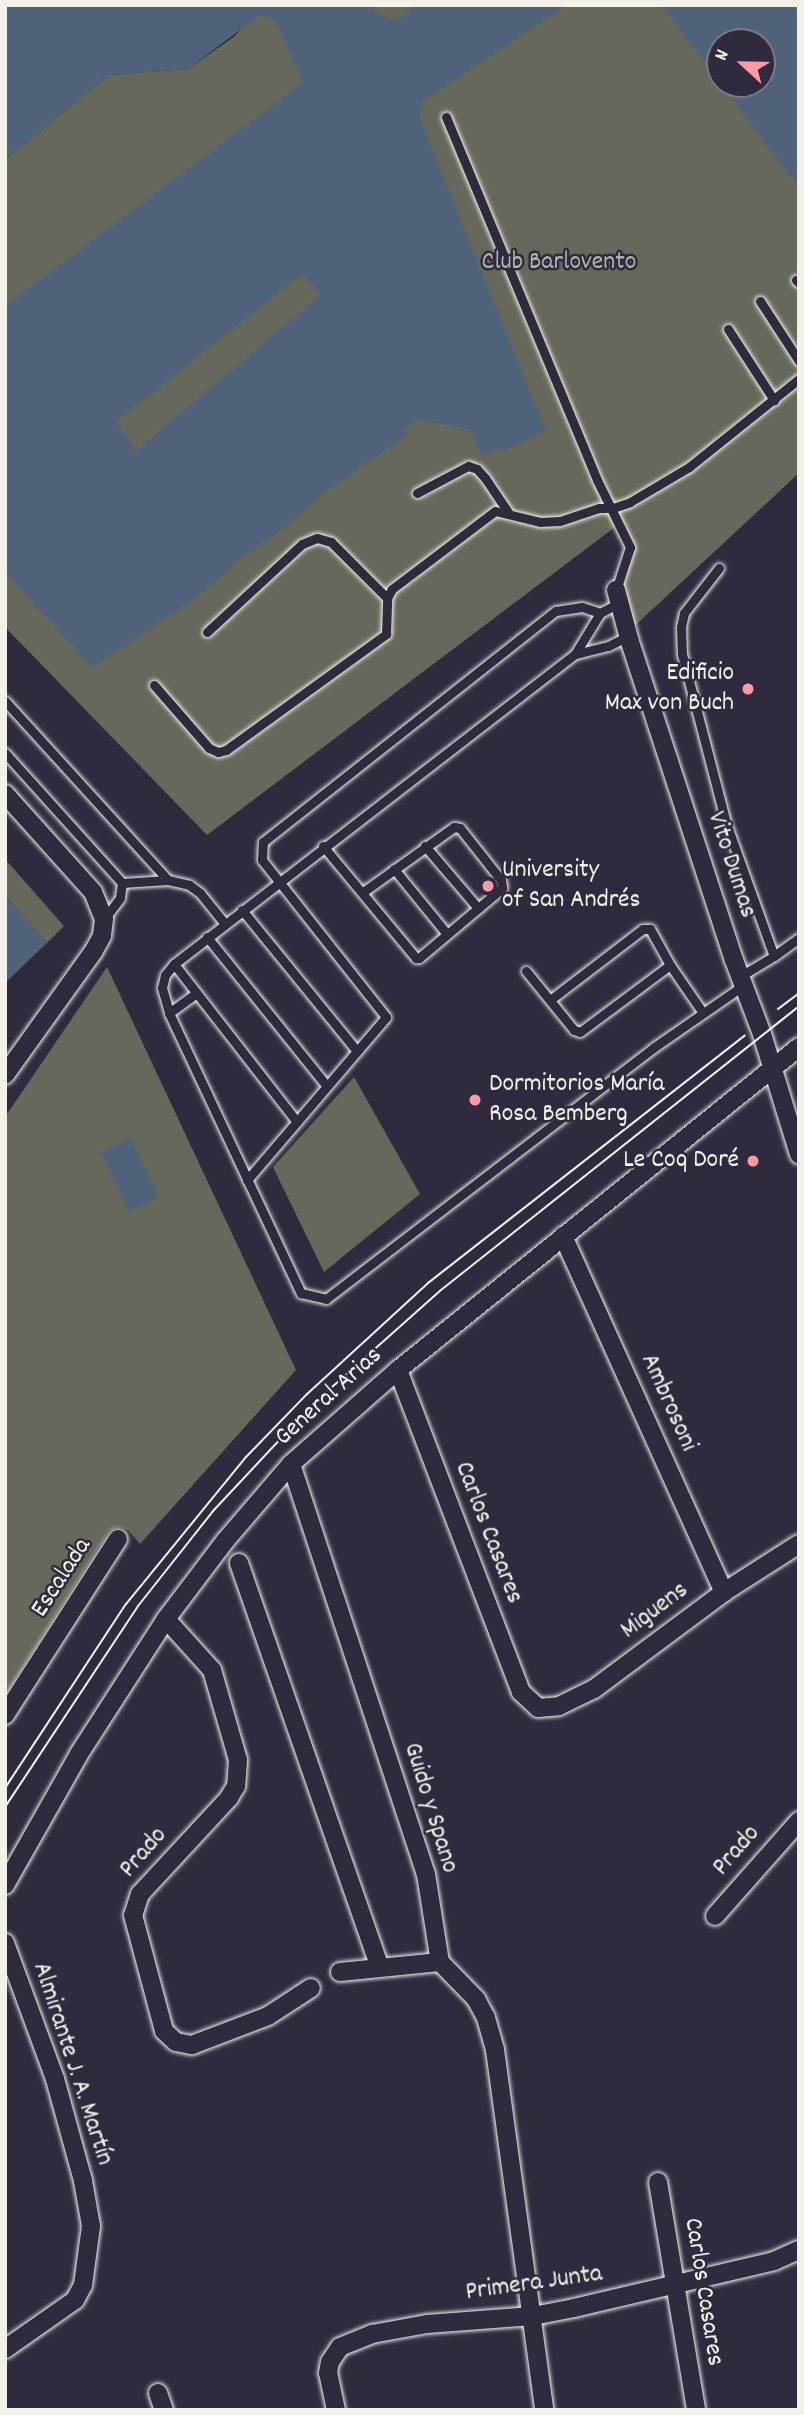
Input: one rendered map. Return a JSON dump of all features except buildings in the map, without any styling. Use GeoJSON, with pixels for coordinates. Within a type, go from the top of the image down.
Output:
{"type":"FeatureCollection","features":[{"type":"Feature","properties":{"kind":"street","name":"Vito Dumas"},"geometry":{"type":"LineString","coordinates":[[618,597],[628,636],[799,1154]]}},
{"type":"Feature","properties":{"kind":"street"},"geometry":{"type":"LineString","coordinates":[[5,794],[93,892],[104,919],[102,936],[93,952],[5,1075]]}},
{"type":"Feature","properties":{"kind":"street","name":"General Arias"},"geometry":{"type":"LineString","coordinates":[[5,1885],[73,1765],[166,1619],[225,1541],[291,1465],[398,1370],[799,1047]]}},
{"type":"Feature","properties":{"kind":"street","name":"Ambrosoni"},"geometry":{"type":"LineString","coordinates":[[564,1236],[724,1592]]}},
{"type":"Feature","properties":{"kind":"street","name":"Carlos Casares"},"geometry":{"type":"LineString","coordinates":[[398,1370],[520,1692],[538,1708]]}},
{"type":"Feature","properties":{"kind":"street","name":"Guido y Spano"},"geometry":{"type":"LineString","coordinates":[[291,1465],[426,1874],[440,1962]]}},
{"type":"Feature","properties":{"kind":"street","name":"Escalada"},"geometry":{"type":"LineString","coordinates":[[5,1715],[118,1539]]}},
{"type":"Feature","properties":{"kind":"street","name":"Miguens"},"geometry":{"type":"LineString","coordinates":[[538,1708],[559,1706],[594,1689],[724,1592],[799,1544]]}},
{"type":"Feature","properties":{"kind":"street"},"geometry":{"type":"LineString","coordinates":[[239,1563],[380,1966]]}},
{"type":"Feature","properties":{"kind":"street","name":"Prado"},"geometry":{"type":"LineString","coordinates":[[166,1619],[212,1670],[238,1760],[236,1786],[229,1798],[140,1894],[133,1915],[164,2031],[176,2042],[192,2045],[268,2016],[311,1988]]}},
{"type":"Feature","properties":{"kind":"street","name":"Prado"},"geometry":{"type":"LineString","coordinates":[[715,1916],[798,1823]]}},
{"type":"Feature","properties":{"kind":"street","name":"Almirante J. A. Martín"},"geometry":{"type":"LineString","coordinates":[[5,1942],[55,2080],[83,2181],[91,2226],[83,2285],[75,2300],[5,2350]]}},
{"type":"Feature","properties":{"kind":"street"},"geometry":{"type":"LineString","coordinates":[[340,1972],[440,1962],[476,1999],[486,2018],[495,2050],[544,2410]]}},
{"type":"Feature","properties":{"kind":"street","name":"Carlos Casares"},"geometry":{"type":"LineString","coordinates":[[658,2182],[696,2410]]}},
{"type":"Feature","properties":{"kind":"street","name":"Primera Junta"},"geometry":{"type":"LineString","coordinates":[[336,2410],[328,2373],[330,2362],[340,2347],[393,2329],[533,2316],[677,2286],[774,2262],[799,2250]]}},
{"type":"Feature","properties":{"kind":"lane"},"geometry":{"type":"LineString","coordinates":[[446,117],[592,468],[630,547],[618,597],[600,613],[575,654],[323,846],[207,937],[174,964],[165,975],[162,988],[169,1013],[301,1293],[326,1299],[799,938]]}},
{"type":"Feature","properties":{"kind":"lane"},"geometry":{"type":"LineString","coordinates":[[760,301],[799,361]]}},
{"type":"Feature","properties":{"kind":"lane"},"geometry":{"type":"LineString","coordinates":[[728,329],[774,400]]}},
{"type":"Feature","properties":{"kind":"lane"},"geometry":{"type":"LineString","coordinates":[[154,685],[209,748],[218,752],[226,750],[386,634],[387,598],[392,589],[495,511],[550,522],[599,508],[613,508],[645,495],[689,467],[799,379]]}},
{"type":"Feature","properties":{"kind":"lane"},"geometry":{"type":"LineString","coordinates":[[417,493],[468,467],[477,469],[485,478],[508,512]]}},
{"type":"Feature","properties":{"kind":"lane"},"geometry":{"type":"LineString","coordinates":[[207,632],[302,544],[317,538],[331,542],[387,598]]}},
{"type":"Feature","properties":{"kind":"lane"},"geometry":{"type":"LineString","coordinates":[[719,568],[684,613],[681,627],[682,654],[726,823],[774,956]]}},
{"type":"Feature","properties":{"kind":"lane"},"geometry":{"type":"LineString","coordinates":[[247,1180],[386,1017],[262,860],[263,842],[555,611],[582,607],[600,613]]}},
{"type":"Feature","properties":{"kind":"lane"},"geometry":{"type":"LineString","coordinates":[[575,654],[608,646],[628,636]]}},
{"type":"Feature","properties":{"kind":"lane"},"geometry":{"type":"LineString","coordinates":[[5,701],[169,880]]}},
{"type":"Feature","properties":{"kind":"lane"},"geometry":{"type":"LineString","coordinates":[[5,752],[122,883],[120,898],[104,919]]}},
{"type":"Feature","properties":{"kind":"lane"},"geometry":{"type":"LineString","coordinates":[[323,846],[415,958],[419,958],[502,888],[502,880],[460,828],[447,830],[363,892]]}},
{"type":"Feature","properties":{"kind":"lane"},"geometry":{"type":"LineString","coordinates":[[425,846],[478,908]]}},
{"type":"Feature","properties":{"kind":"lane"},"geometry":{"type":"LineString","coordinates":[[394,869],[447,934]]}},
{"type":"Feature","properties":{"kind":"lane"},"geometry":{"type":"LineString","coordinates":[[122,883],[169,880],[190,885],[201,893],[225,924]]}},
{"type":"Feature","properties":{"kind":"lane"},"geometry":{"type":"LineString","coordinates":[[242,910],[357,1051]]}},
{"type":"Feature","properties":{"kind":"lane"},"geometry":{"type":"LineString","coordinates":[[550,1000],[643,929],[650,929],[670,965],[703,1013]]}},
{"type":"Feature","properties":{"kind":"lane"},"geometry":{"type":"LineString","coordinates":[[207,937],[327,1086]]}},
{"type":"Feature","properties":{"kind":"lane"},"geometry":{"type":"LineString","coordinates":[[174,964],[297,1122]]}},
{"type":"Feature","properties":{"kind":"lane"},"geometry":{"type":"LineString","coordinates":[[526,971],[574,1030],[580,1032],[670,965]]}},
{"type":"Feature","properties":{"kind":"lane"},"geometry":{"type":"LineString","coordinates":[[169,1013],[197,993]]}},
{"type":"Feature","properties":{"kind":"green space","name":"Club Barlovento"},"geometry":{"type":"Polygon","coordinates":[[[260,5],[799,5],[799,473],[627,633],[616,590],[630,547],[619,524],[207,835],[5,627],[5,160],[109,75],[188,69],[235,36],[260,5]]]}},
{"type":"Feature","properties":{"kind":"green space"},"geometry":{"type":"Polygon","coordinates":[[[5,859],[64,926],[47,943],[5,895],[5,859]]]}},
{"type":"Feature","properties":{"kind":"green space"},"geometry":{"type":"Polygon","coordinates":[[[107,967],[296,1370],[140,1544],[128,1530],[118,1527],[109,1531],[5,1695],[5,1117],[107,967]]]}},
{"type":"Feature","properties":{"kind":"green space"},"geometry":{"type":"Polygon","coordinates":[[[354,1077],[420,1194],[324,1272],[273,1167],[354,1077]]]}},
{"type":"Feature","properties":{"kind":"water"},"geometry":{"type":"Polygon","coordinates":[[[5,5],[373,5],[376,13],[396,21],[417,5],[567,5],[423,101],[419,116],[546,431],[501,452],[498,448],[482,455],[470,429],[418,420],[403,430],[407,435],[327,491],[286,527],[235,562],[231,569],[193,600],[92,668],[5,571],[5,306],[304,82],[275,20],[260,15],[188,69],[109,75],[5,160],[5,5]],[[301,275],[116,422],[136,451],[321,295],[301,275]]]}},
{"type":"Feature","properties":{"kind":"water"},"geometry":{"type":"Polygon","coordinates":[[[661,5],[792,5],[799,16],[799,187],[732,98],[776,98],[776,28],[706,28],[706,64],[661,5]]]}},
{"type":"Feature","properties":{"kind":"water"},"geometry":{"type":"Polygon","coordinates":[[[5,895],[47,943],[5,983],[5,895]]]}},
{"type":"Feature","properties":{"kind":"water"},"geometry":{"type":"Polygon","coordinates":[[[131,1138],[159,1198],[129,1212],[101,1152],[131,1138]]]}},
{"type":"Feature","properties":{"kind":"tram line"},"geometry":{"type":"LineString","coordinates":[[778,1009],[799,993]]}},
{"type":"Feature","properties":{"kind":"tram line"},"geometry":{"type":"LineString","coordinates":[[5,1807],[138,1606],[213,1511],[313,1404],[441,1290],[799,1006]]}},
{"type":"Feature","properties":{"kind":"tram line"},"geometry":{"type":"LineString","coordinates":[[5,1788],[126,1604],[245,1458],[307,1394],[428,1283],[745,1035]]}},
{"type":"Feature","properties":{"kind":"place","name":"Edificio Max von Buch"},"geometry":{"type":"Point","coordinates":[748,689]}},
{"type":"Feature","properties":{"kind":"place","name":"University of San Andrés"},"geometry":{"type":"Point","coordinates":[488,886]}},
{"type":"Feature","properties":{"kind":"place","name":"Dormitorios María Rosa Bemberg"},"geometry":{"type":"Point","coordinates":[475,1100]}},
{"type":"Feature","properties":{"kind":"place","name":"Le Coq Doré"},"geometry":{"type":"Point","coordinates":[753,1161]}}]}
